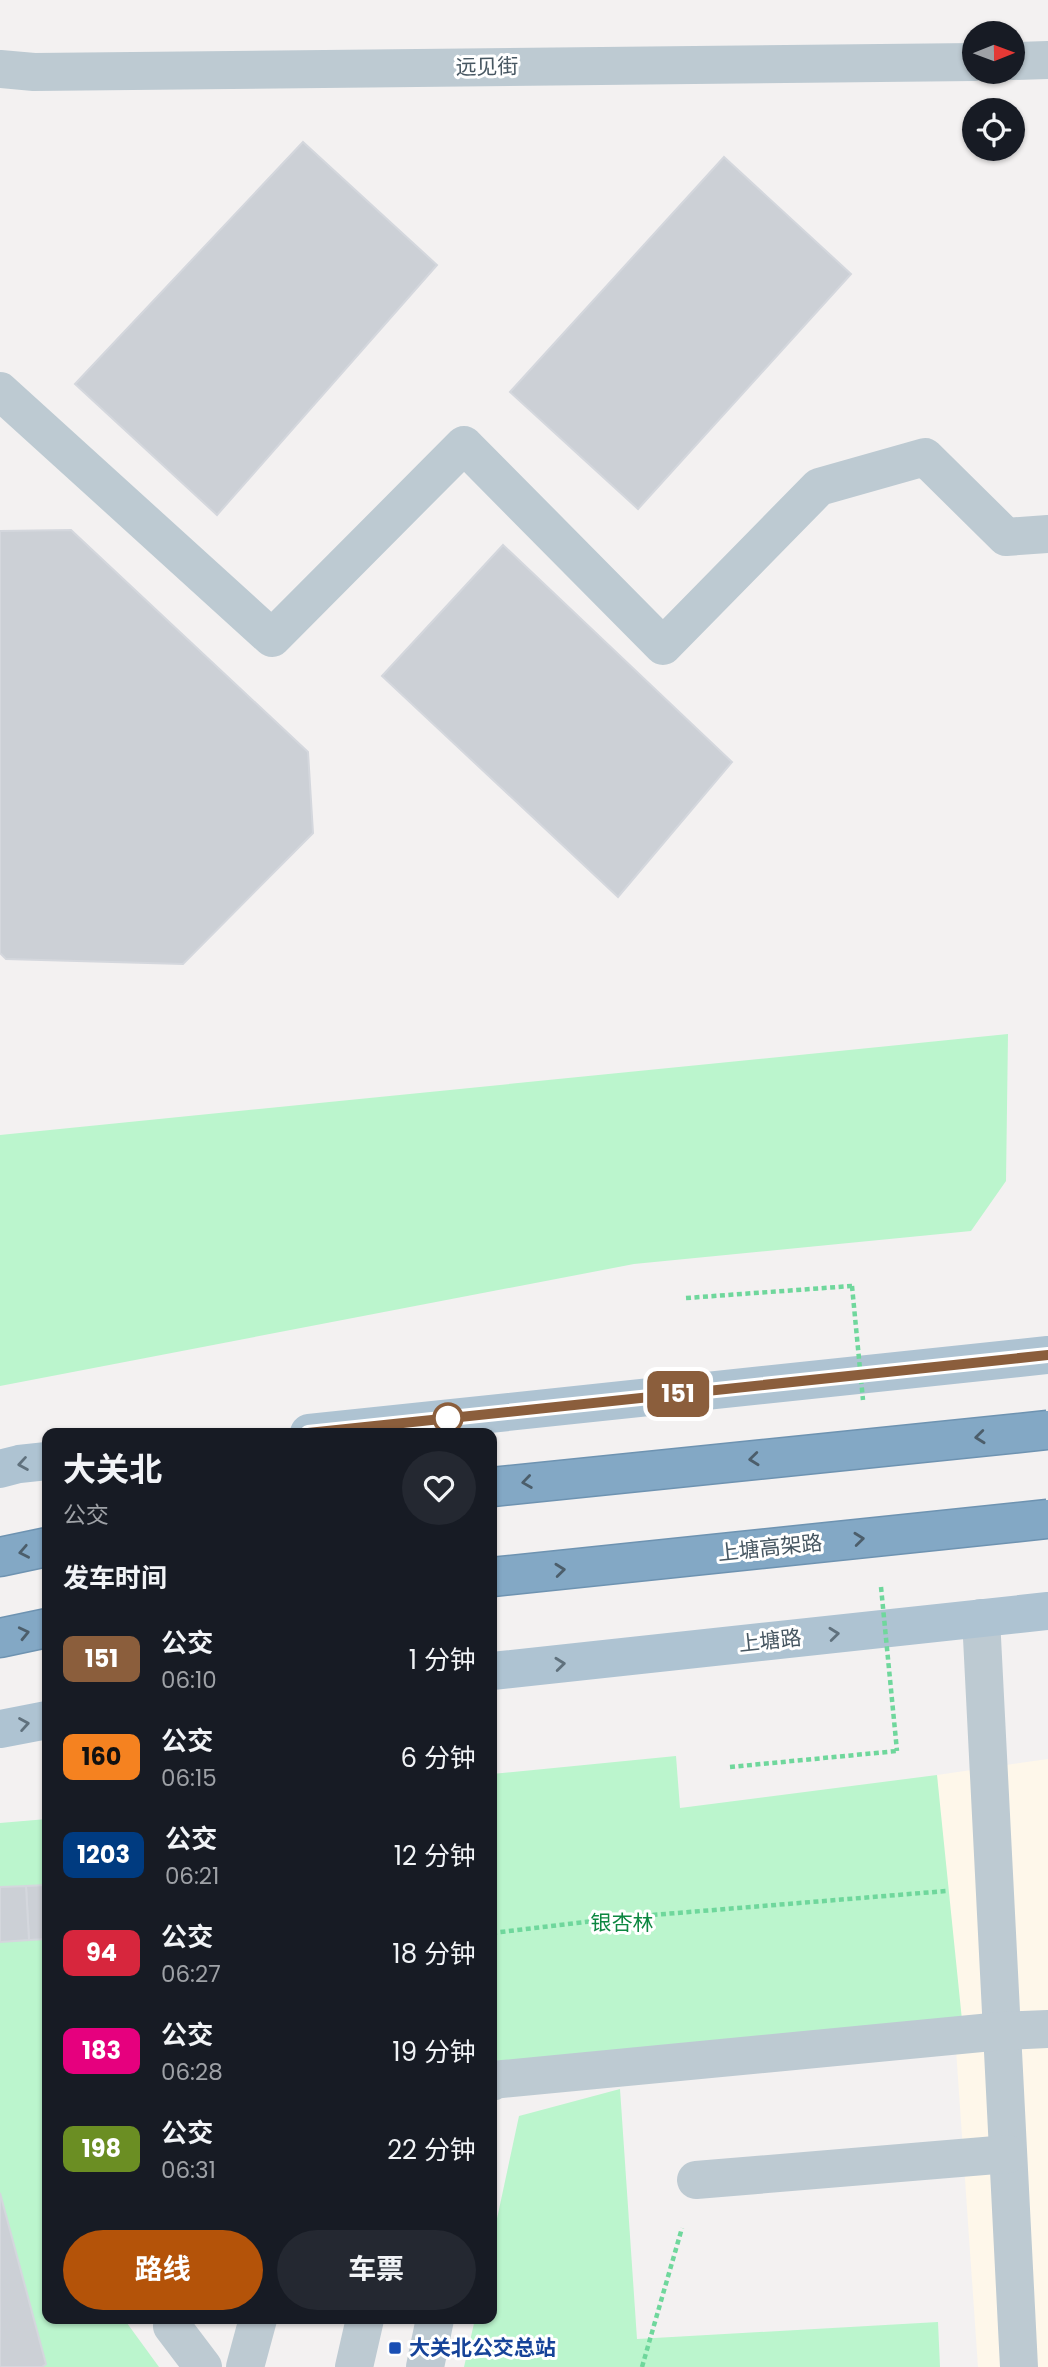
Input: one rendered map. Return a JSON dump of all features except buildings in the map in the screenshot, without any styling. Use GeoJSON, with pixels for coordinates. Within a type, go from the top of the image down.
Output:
{"type":"FeatureCollection","features":[{"type":"Feature","properties":{"kind":"highway"},"geometry":{"type":"LineString","coordinates":[[497,1486],[1048,1430]]}},
{"type":"Feature","properties":{"kind":"highway","name":"上塘高架路"},"geometry":{"type":"LineString","coordinates":[[497,1576],[1048,1519]]}},
{"type":"Feature","properties":{"kind":"highway"},"geometry":{"type":"LineString","coordinates":[[0,1557],[42,1548]]}},
{"type":"Feature","properties":{"kind":"highway"},"geometry":{"type":"LineString","coordinates":[[0,1638],[42,1629]]}},
{"type":"Feature","properties":{"kind":"main road"},"geometry":{"type":"LineString","coordinates":[[356,1428],[1048,1355]]}},
{"type":"Feature","properties":{"kind":"main road"},"geometry":{"type":"LineString","coordinates":[[0,1469],[42,1462]]}},
{"type":"Feature","properties":{"kind":"main road","name":"上塘路"},"geometry":{"type":"LineString","coordinates":[[497,1670],[1048,1611]]}},
{"type":"Feature","properties":{"kind":"main road"},"geometry":{"type":"LineString","coordinates":[[0,1729],[42,1721]]}},
{"type":"Feature","properties":{"kind":"street"},"geometry":{"type":"LineString","coordinates":[[1026,61],[1048,60]]}},
{"type":"Feature","properties":{"kind":"street","name":"远见街"},"geometry":{"type":"LineString","coordinates":[[0,69],[34,72],[962,62]]}},
{"type":"Feature","properties":{"kind":"street"},"geometry":{"type":"LineString","coordinates":[[0,391],[272,638],[464,445],[663,646],[819,487],[925,457],[1006,537],[1048,534]]}},
{"type":"Feature","properties":{"kind":"street"},"geometry":{"type":"LineString","coordinates":[[981,1618],[1019,2367]]}},
{"type":"Feature","properties":{"kind":"street"},"geometry":{"type":"LineString","coordinates":[[497,2080],[1002,2031],[1048,2029]]}},
{"type":"Feature","properties":{"kind":"street"},"geometry":{"type":"LineString","coordinates":[[696,2180],[1008,2154]]}},
{"type":"Feature","properties":{"kind":"street"},"geometry":{"type":"LineString","coordinates":[[172,2324],[203,2367]]}},
{"type":"Feature","properties":{"kind":"street"},"geometry":{"type":"LineString","coordinates":[[245,2367],[257,2324]]}},
{"type":"Feature","properties":{"kind":"street"},"geometry":{"type":"LineString","coordinates":[[354,2367],[364,2324]]}},
{"type":"Feature","properties":{"kind":"street"},"geometry":{"type":"LineString","coordinates":[[425,2367],[435,2324]]}},
{"type":"Feature","properties":{"kind":"path"},"geometry":{"type":"LineString","coordinates":[[686,1298],[852,1286]]}},
{"type":"Feature","properties":{"kind":"path"},"geometry":{"type":"LineString","coordinates":[[730,1767],[897,1751]]}},
{"type":"Feature","properties":{"kind":"path"},"geometry":{"type":"LineString","coordinates":[[497,1932],[628,1917],[995,1887]]}},
{"type":"Feature","properties":{"kind":"path"},"geometry":{"type":"LineString","coordinates":[[642,2367],[696,2180]]}},
{"type":"Feature","properties":{"kind":"shaded area"},"geometry":{"type":"Polygon","coordinates":[[[1048,1759],[1048,2367],[978,2367],[937,1775],[1048,1759]]]}},
{"type":"Feature","properties":{"kind":"green space"},"geometry":{"type":"Polygon","coordinates":[[[1008,1034],[1006,1181],[971,1231],[634,1264],[0,1386],[0,1135],[1008,1034]]]}},
{"type":"Feature","properties":{"kind":"green space","name":"银杏林"},"geometry":{"type":"Polygon","coordinates":[[[676,1756],[680,1808],[937,1775],[962,2020],[497,2065],[497,1774],[676,1756]]]}},
{"type":"Feature","properties":{"kind":"green space"},"geometry":{"type":"Polygon","coordinates":[[[42,1819],[42,2324],[128,2324],[159,2367],[0,2367],[0,1823],[42,1819]]]}},
{"type":"Feature","properties":{"kind":"green space"},"geometry":{"type":"Polygon","coordinates":[[[620,2089],[637,2339],[938,2322],[940,2367],[464,2367],[474,2324],[497,2324],[497,2219],[519,2116],[620,2089]]]}},
{"type":"Feature","properties":{"kind":"bus line","name":"151"},"geometry":{"type":"LineString","coordinates":[[355,1428],[1048,1355]]}},
{"type":"Feature","properties":{"kind":"place","name":"大关北公交总站"},"geometry":{"type":"Point","coordinates":[395,2348]}}]}
